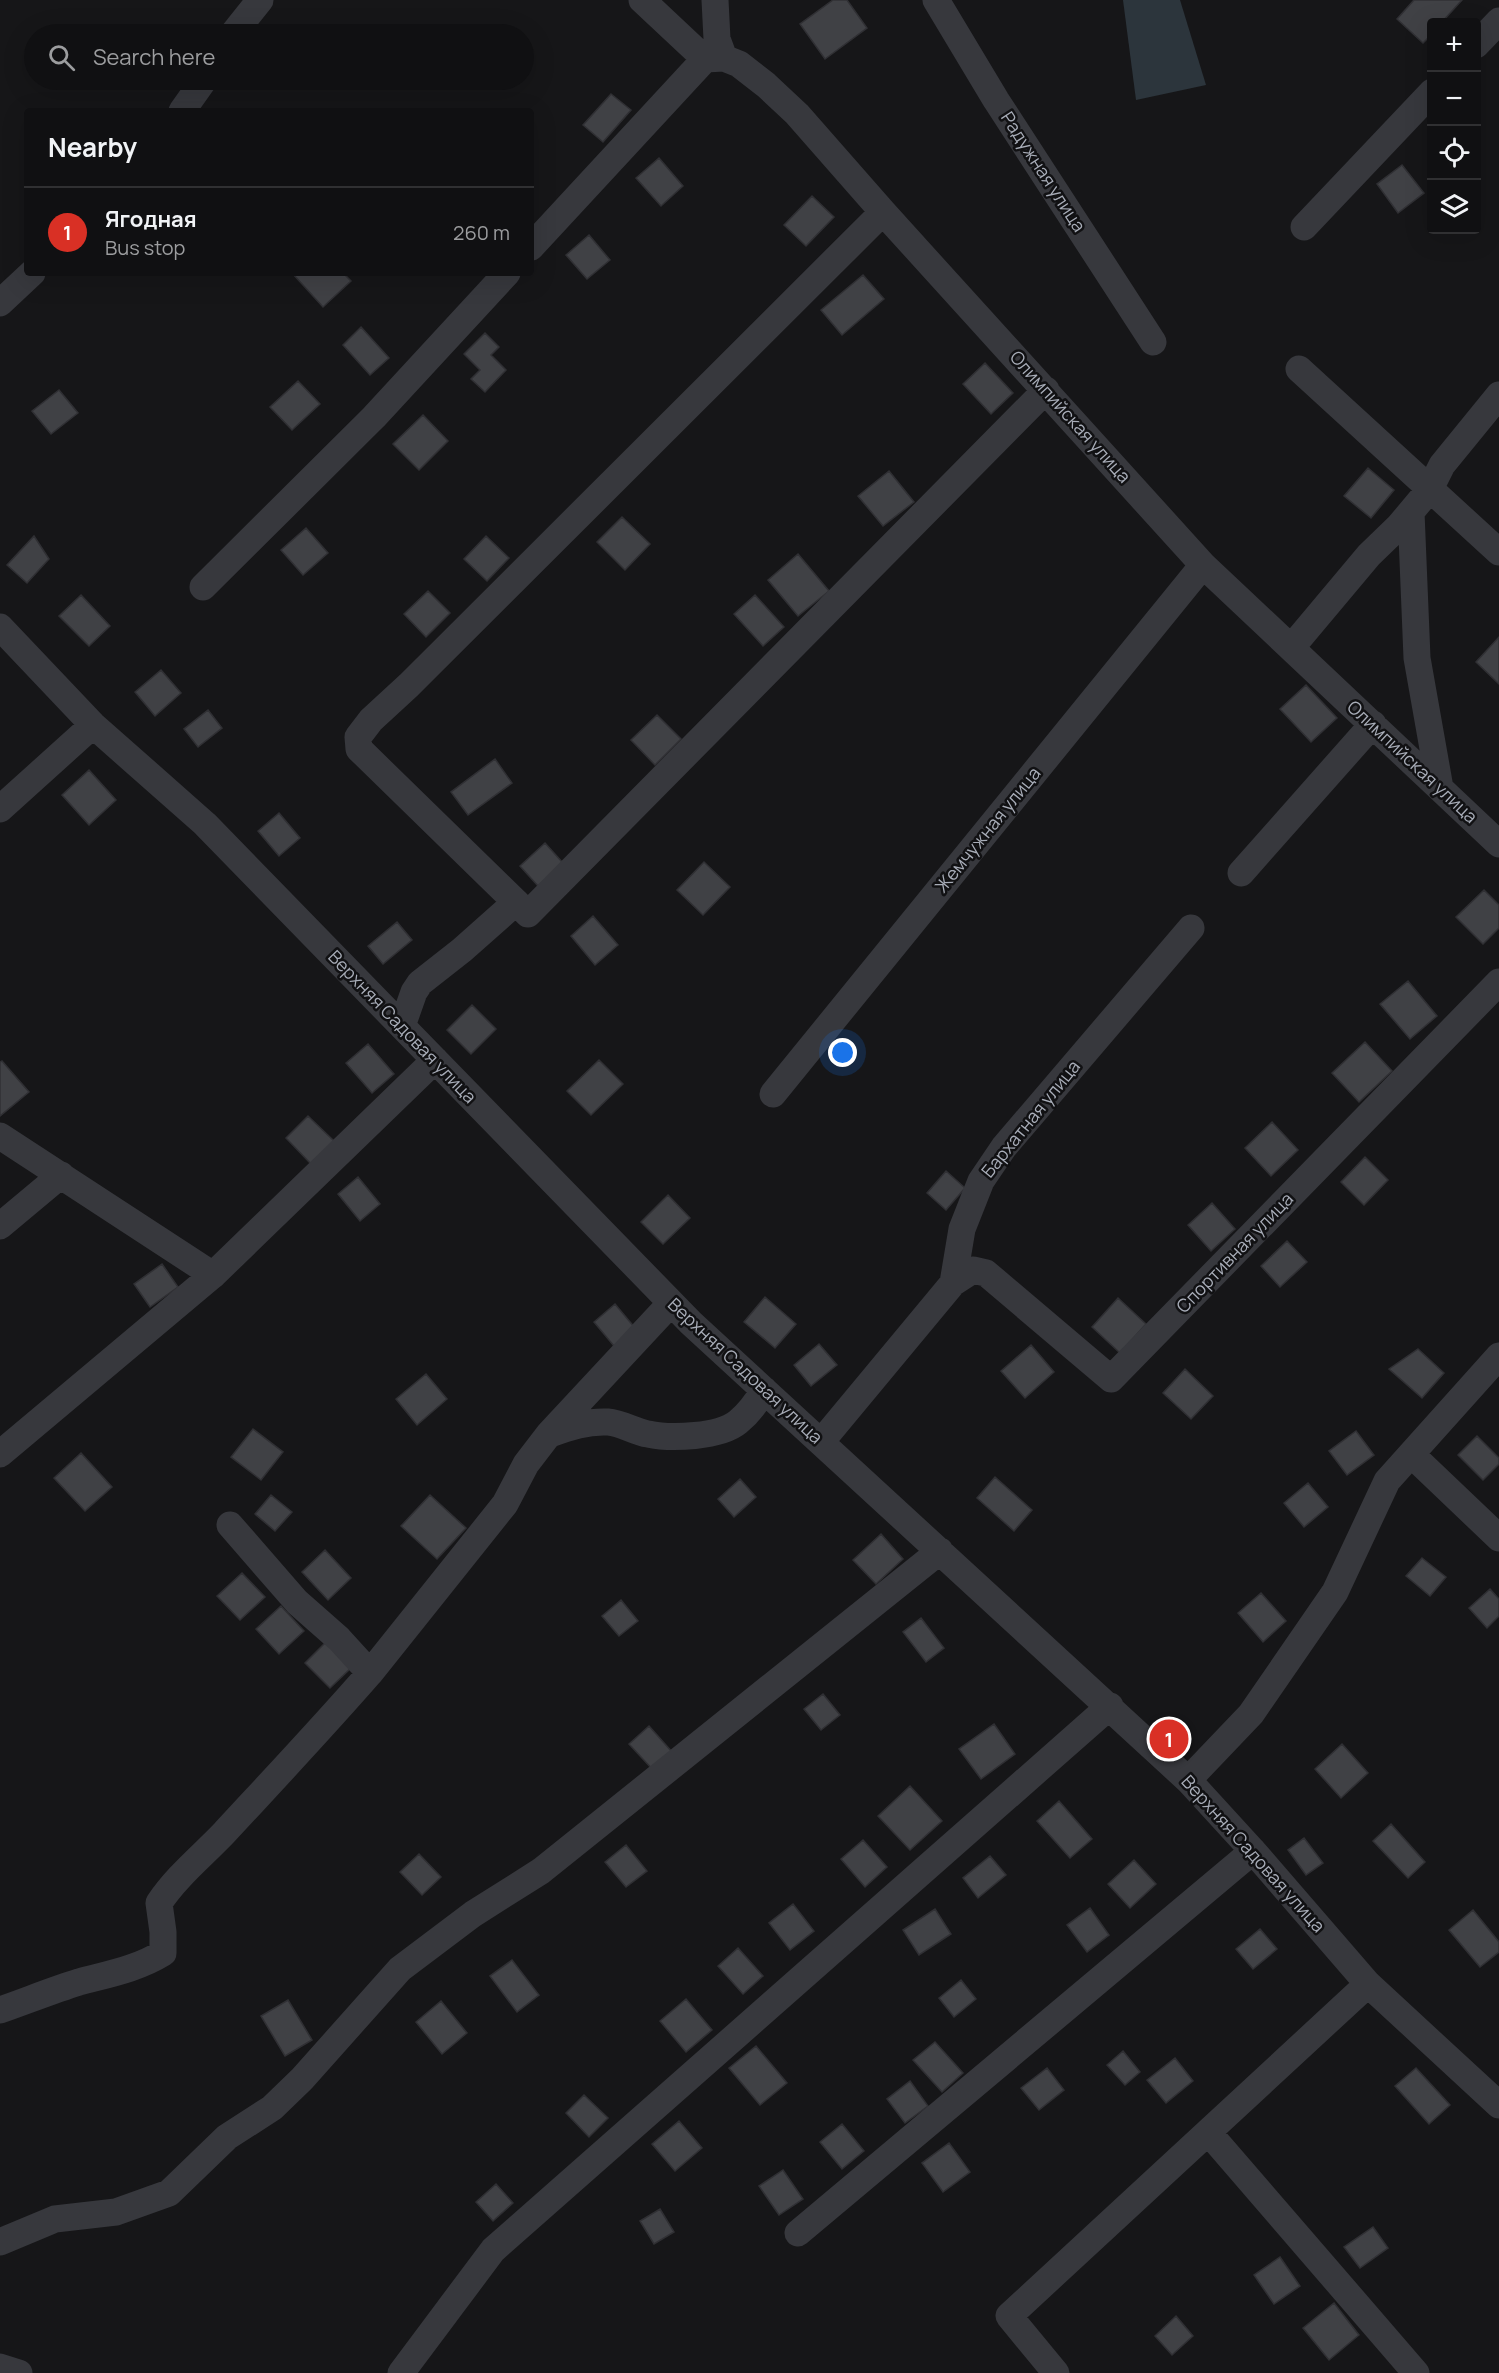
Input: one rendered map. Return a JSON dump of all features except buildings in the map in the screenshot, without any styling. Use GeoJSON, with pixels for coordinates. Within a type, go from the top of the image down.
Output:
{"type":"FeatureCollection","features":[{"type":"Feature","properties":{"kind":"street"},"geometry":{"type":"LineString","coordinates":[[241,24],[260,0]]}},
{"type":"Feature","properties":{"kind":"street","name":"Олимпийская улица"},"geometry":{"type":"LineString","coordinates":[[642,0],[714,59],[739,64],[766,84],[797,114],[1203,565],[1499,844]]}},
{"type":"Feature","properties":{"kind":"street"},"geometry":{"type":"LineString","coordinates":[[534,244],[714,59],[717,39],[715,0]]}},
{"type":"Feature","properties":{"kind":"street","name":"Радужная улица"},"geometry":{"type":"LineString","coordinates":[[936,0],[996,100],[1153,342]]}},
{"type":"Feature","properties":{"kind":"street"},"geometry":{"type":"LineString","coordinates":[[1481,40],[1499,21]]}},
{"type":"Feature","properties":{"kind":"street"},"geometry":{"type":"LineString","coordinates":[[184,108],[197,90]]}},
{"type":"Feature","properties":{"kind":"street"},"geometry":{"type":"LineString","coordinates":[[1304,227],[1427,96]]}},
{"type":"Feature","properties":{"kind":"street"},"geometry":{"type":"LineString","coordinates":[[883,212],[409,685],[371,720],[358,737],[359,749],[528,914],[1047,390]]}},
{"type":"Feature","properties":{"kind":"street"},"geometry":{"type":"LineString","coordinates":[[0,303],[29,276]]}},
{"type":"Feature","properties":{"kind":"street"},"geometry":{"type":"LineString","coordinates":[[204,587],[374,417],[504,276]]}},
{"type":"Feature","properties":{"kind":"street"},"geometry":{"type":"LineString","coordinates":[[1299,369],[1499,552]]}},
{"type":"Feature","properties":{"kind":"street"},"geometry":{"type":"LineString","coordinates":[[1291,648],[1369,555],[1430,489],[1442,465],[1499,395]]}},
{"type":"Feature","properties":{"kind":"street"},"geometry":{"type":"LineString","coordinates":[[1411,512],[1417,658],[1440,788]]}},
{"type":"Feature","properties":{"kind":"street","name":"Жемчужная улица"},"geometry":{"type":"LineString","coordinates":[[773,1094],[1203,565]]}},
{"type":"Feature","properties":{"kind":"street","name":"Верхняя Садовая улица"},"geometry":{"type":"LineString","coordinates":[[0,627],[93,725],[205,824],[671,1303],[1188,1780],[1368,1984],[1499,2105]]}},
{"type":"Feature","properties":{"kind":"street"},"geometry":{"type":"LineString","coordinates":[[1241,873],[1373,724]]}},
{"type":"Feature","properties":{"kind":"street"},"geometry":{"type":"LineString","coordinates":[[0,809],[93,725]]}},
{"type":"Feature","properties":{"kind":"street"},"geometry":{"type":"LineString","coordinates":[[402,1026],[414,992],[420,983],[462,950],[516,902]]}},
{"type":"Feature","properties":{"kind":"street","name":"Бархатная улица"},"geometry":{"type":"LineString","coordinates":[[953,1283],[962,1229],[981,1181],[1004,1147],[1191,928]]}},
{"type":"Feature","properties":{"kind":"street","name":"Спортивная улица"},"geometry":{"type":"LineString","coordinates":[[953,1283],[973,1270],[986,1273],[1111,1379],[1499,982]]}},
{"type":"Feature","properties":{"kind":"street"},"geometry":{"type":"LineString","coordinates":[[0,1454],[213,1275],[435,1060]]}},
{"type":"Feature","properties":{"kind":"street"},"geometry":{"type":"LineString","coordinates":[[0,1136],[213,1275]]}},
{"type":"Feature","properties":{"kind":"street"},"geometry":{"type":"LineString","coordinates":[[0,1226],[61,1175]]}},
{"type":"Feature","properties":{"kind":"street"},"geometry":{"type":"LineString","coordinates":[[821,1442],[953,1283]]}},
{"type":"Feature","properties":{"kind":"street"},"geometry":{"type":"LineString","coordinates":[[0,2010],[79,1983],[120,1973],[149,1962],[163,1953],[159,1903],[168,1888],[198,1861],[370,1673],[505,1504],[526,1464],[549,1434],[671,1303]]}},
{"type":"Feature","properties":{"kind":"street"},"geometry":{"type":"LineString","coordinates":[[1188,1780],[1251,1714],[1276,1681],[1335,1592],[1387,1481],[1499,1356]]}},
{"type":"Feature","properties":{"kind":"street"},"geometry":{"type":"LineString","coordinates":[[549,1434],[588,1422],[611,1422],[647,1434],[699,1435],[737,1424],[753,1407],[764,1390]]}},
{"type":"Feature","properties":{"kind":"street"},"geometry":{"type":"LineString","coordinates":[[1412,1455],[1499,1538]]}},
{"type":"Feature","properties":{"kind":"street"},"geometry":{"type":"LineString","coordinates":[[230,1525],[297,1602],[339,1639],[370,1673]]}},
{"type":"Feature","properties":{"kind":"street"},"geometry":{"type":"LineString","coordinates":[[0,2242],[55,2219],[116,2212],[168,2193],[227,2138],[272,2108],[302,2079],[400,1969],[473,1914],[541,1871],[940,1551]]}},
{"type":"Feature","properties":{"kind":"street"},"geometry":{"type":"LineString","coordinates":[[400,2373],[493,2250],[1110,1706]]}},
{"type":"Feature","properties":{"kind":"street"},"geometry":{"type":"LineString","coordinates":[[798,2233],[1253,1851]]}},
{"type":"Feature","properties":{"kind":"street"},"geometry":{"type":"LineString","coordinates":[[1056,2373],[1009,2316],[1368,1984]]}},
{"type":"Feature","properties":{"kind":"street"},"geometry":{"type":"LineString","coordinates":[[1208,2132],[1416,2373]]}},
{"type":"Feature","properties":{"kind":"street"},"geometry":{"type":"LineString","coordinates":[[0,2367],[19,2373]]}},
{"type":"Feature","properties":{"kind":"shaded area"},"geometry":{"type":"Polygon","coordinates":[[[1123,0],[1180,0],[1206,85],[1136,100],[1123,0]]]}},
{"type":"Feature","properties":{"kind":"place","name":"Ягодная"},"geometry":{"type":"Point","coordinates":[1169,1739]}}]}
